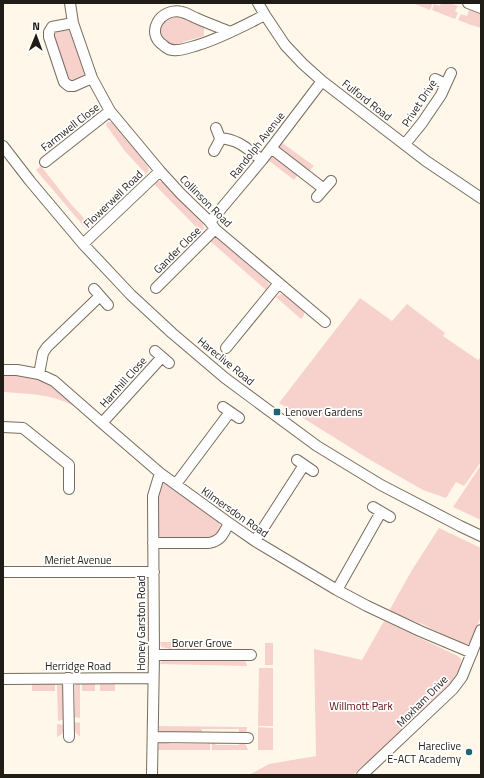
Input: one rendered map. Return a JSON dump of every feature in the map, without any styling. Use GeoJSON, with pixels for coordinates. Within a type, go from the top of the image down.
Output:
{"type":"FeatureCollection","features":[{"type":"Feature","properties":{"kind":"street","name":"Collinson Road"},"geometry":{"type":"LineString","coordinates":[[70,3],[73,23],[92,78],[110,111],[160,171],[212,226],[325,322]]}},
{"type":"Feature","properties":{"kind":"street","name":"Fulford Road"},"geometry":{"type":"LineString","coordinates":[[258,3],[285,44],[303,64],[322,81],[426,161],[480,195]]}},
{"type":"Feature","properties":{"kind":"street"},"geometry":{"type":"LineString","coordinates":[[468,3],[481,8]]}},
{"type":"Feature","properties":{"kind":"street"},"geometry":{"type":"LineString","coordinates":[[230,32],[182,12],[172,11],[163,15],[158,21],[155,29],[156,37],[160,44],[168,49],[176,50],[214,40],[265,15]]}},
{"type":"Feature","properties":{"kind":"street"},"geometry":{"type":"LineString","coordinates":[[73,23],[52,27],[49,32],[49,37],[61,74],[64,82],[69,86],[74,86],[92,78]]}},
{"type":"Feature","properties":{"kind":"street","name":"Privet Drive"},"geometry":{"type":"LineString","coordinates":[[405,144],[426,118],[441,95],[451,73]]}},
{"type":"Feature","properties":{"kind":"street"},"geometry":{"type":"LineString","coordinates":[[435,79],[446,84]]}},
{"type":"Feature","properties":{"kind":"street","name":"Randolph Avenue"},"geometry":{"type":"LineString","coordinates":[[212,226],[322,81]]}},
{"type":"Feature","properties":{"kind":"street","name":"Farmwell Close"},"geometry":{"type":"LineString","coordinates":[[45,162],[110,111]]}},
{"type":"Feature","properties":{"kind":"street"},"geometry":{"type":"LineString","coordinates":[[214,151],[220,142],[216,128]]}},
{"type":"Feature","properties":{"kind":"street"},"geometry":{"type":"LineString","coordinates":[[220,138],[230,139],[239,143],[262,160]]}},
{"type":"Feature","properties":{"kind":"street","name":"Hareclive Road"},"geometry":{"type":"LineString","coordinates":[[3,146],[30,181],[83,244],[131,294],[172,333],[225,378],[317,446],[381,486],[481,536]]}},
{"type":"Feature","properties":{"kind":"street"},"geometry":{"type":"LineString","coordinates":[[271,148],[327,185],[317,197]]}},
{"type":"Feature","properties":{"kind":"street","name":"Flowerwell Road"},"geometry":{"type":"LineString","coordinates":[[83,244],[160,171]]}},
{"type":"Feature","properties":{"kind":"street","name":"Gander Close"},"geometry":{"type":"LineString","coordinates":[[156,288],[212,226]]}},
{"type":"Feature","properties":{"kind":"street"},"geometry":{"type":"LineString","coordinates":[[226,348],[279,283]]}},
{"type":"Feature","properties":{"kind":"street"},"geometry":{"type":"LineString","coordinates":[[39,374],[43,353],[97,293],[108,305]]}},
{"type":"Feature","properties":{"kind":"street","name":"Harnhill Close"},"geometry":{"type":"LineString","coordinates":[[102,423],[162,357]]}},
{"type":"Feature","properties":{"kind":"street","name":"Kilmersdon Road"},"geometry":{"type":"LineString","coordinates":[[3,370],[17,370],[39,374],[54,381],[160,473],[255,541],[337,590],[413,628],[472,653]]}},
{"type":"Feature","properties":{"kind":"street"},"geometry":{"type":"LineString","coordinates":[[176,484],[230,412]]}},
{"type":"Feature","properties":{"kind":"street"},"geometry":{"type":"LineString","coordinates":[[3,427],[23,428],[69,465],[69,490]]}},
{"type":"Feature","properties":{"kind":"street"},"geometry":{"type":"LineString","coordinates":[[255,541],[300,463],[313,471]]}},
{"type":"Feature","properties":{"kind":"street","name":"Honey Garston Road"},"geometry":{"type":"LineString","coordinates":[[152,775],[154,655],[153,496],[160,473]]}},
{"type":"Feature","properties":{"kind":"street"},"geometry":{"type":"LineString","coordinates":[[337,590],[381,512]]}},
{"type":"Feature","properties":{"kind":"street"},"geometry":{"type":"LineString","coordinates":[[153,543],[209,543],[220,538],[229,523]]}},
{"type":"Feature","properties":{"kind":"street","name":"Meriet Avenue"},"geometry":{"type":"LineString","coordinates":[[3,572],[154,572]]}},
{"type":"Feature","properties":{"kind":"street","name":"Moxham Drive"},"geometry":{"type":"LineString","coordinates":[[365,774],[454,689],[462,677],[481,630]]}},
{"type":"Feature","properties":{"kind":"street","name":"Borver Grove"},"geometry":{"type":"LineString","coordinates":[[154,655],[251,655]]}},
{"type":"Feature","properties":{"kind":"street"},"geometry":{"type":"LineString","coordinates":[[68,678],[68,738]]}},
{"type":"Feature","properties":{"kind":"street","name":"Herridge Road"},"geometry":{"type":"LineString","coordinates":[[3,679],[153,678]]}},
{"type":"Feature","properties":{"kind":"street"},"geometry":{"type":"LineString","coordinates":[[152,737],[248,738]]}},
{"type":"Feature","properties":{"kind":"green space"},"geometry":{"type":"Polygon","coordinates":[[[412,3],[433,3],[430,10],[412,3]]]}},
{"type":"Feature","properties":{"kind":"green space"},"geometry":{"type":"Polygon","coordinates":[[[441,3],[450,3],[458,6],[455,11],[458,13],[455,19],[432,10],[434,4],[440,6],[441,3]]]}},
{"type":"Feature","properties":{"kind":"green space"},"geometry":{"type":"Polygon","coordinates":[[[469,10],[481,14],[481,28],[458,20],[461,14],[467,16],[469,10]]]}},
{"type":"Feature","properties":{"kind":"green space"},"geometry":{"type":"Polygon","coordinates":[[[183,15],[185,19],[204,28],[204,36],[183,42],[181,46],[170,45],[162,39],[160,29],[166,16],[183,15]]]}},
{"type":"Feature","properties":{"kind":"green space"},"geometry":{"type":"Polygon","coordinates":[[[68,29],[72,33],[86,72],[86,76],[73,81],[70,80],[68,76],[54,37],[56,32],[59,30],[68,29]]]}},
{"type":"Feature","properties":{"kind":"green space"},"geometry":{"type":"Polygon","coordinates":[[[108,122],[114,123],[147,165],[149,170],[146,174],[124,150],[106,125],[108,122]]]}},
{"type":"Feature","properties":{"kind":"green space"},"geometry":{"type":"Polygon","coordinates":[[[281,142],[314,166],[308,172],[278,148],[281,142]]]}},
{"type":"Feature","properties":{"kind":"green space"},"geometry":{"type":"Polygon","coordinates":[[[271,155],[299,173],[294,180],[268,160],[271,155]]]}},
{"type":"Feature","properties":{"kind":"green space"},"geometry":{"type":"Polygon","coordinates":[[[41,166],[70,203],[92,227],[87,230],[36,170],[41,166]]]}},
{"type":"Feature","properties":{"kind":"green space"},"geometry":{"type":"Polygon","coordinates":[[[158,181],[163,182],[203,224],[204,228],[201,232],[154,184],[158,181]]]}},
{"type":"Feature","properties":{"kind":"green space"},"geometry":{"type":"Polygon","coordinates":[[[213,238],[217,238],[267,281],[269,285],[266,290],[210,241],[213,238]]]}},
{"type":"Feature","properties":{"kind":"green space"},"geometry":{"type":"Polygon","coordinates":[[[281,294],[286,295],[303,310],[304,315],[301,319],[276,297],[281,294]]]}},
{"type":"Feature","properties":{"kind":"green space"},"geometry":{"type":"Polygon","coordinates":[[[360,298],[392,321],[407,304],[445,333],[443,336],[478,360],[481,357],[481,462],[464,486],[456,482],[446,498],[423,490],[367,458],[279,403],[360,298]]]}},
{"type":"Feature","properties":{"kind":"green space"},"geometry":{"type":"Polygon","coordinates":[[[3,373],[32,375],[55,386],[78,408],[69,403],[51,397],[3,392],[3,373]]]}},
{"type":"Feature","properties":{"kind":"green space"},"geometry":{"type":"Polygon","coordinates":[[[481,465],[481,520],[453,507],[481,465]]]}},
{"type":"Feature","properties":{"kind":"green space"},"geometry":{"type":"Polygon","coordinates":[[[161,479],[218,521],[221,528],[220,533],[211,539],[162,538],[157,535],[157,498],[161,479]]]}},
{"type":"Feature","properties":{"kind":"green space"},"geometry":{"type":"Polygon","coordinates":[[[439,528],[481,548],[481,616],[472,640],[468,644],[464,645],[424,625],[389,611],[412,570],[439,528]]]}},
{"type":"Feature","properties":{"kind":"green space","name":"Willmott Park"},"geometry":{"type":"Polygon","coordinates":[[[384,621],[458,656],[461,659],[458,671],[448,689],[353,775],[249,775],[269,764],[316,756],[314,649],[362,660],[384,621]]]}},
{"type":"Feature","properties":{"kind":"green space"},"geometry":{"type":"Polygon","coordinates":[[[160,642],[200,642],[200,650],[170,650],[161,647],[160,642]]]}},
{"type":"Feature","properties":{"kind":"green space"},"geometry":{"type":"Polygon","coordinates":[[[265,643],[273,643],[273,665],[265,665],[265,643]]]}},
{"type":"Feature","properties":{"kind":"green space"},"geometry":{"type":"Polygon","coordinates":[[[169,658],[193,658],[194,661],[239,661],[239,658],[246,662],[247,666],[159,664],[162,661],[169,660],[169,658]]]}},
{"type":"Feature","properties":{"kind":"green space"},"geometry":{"type":"Polygon","coordinates":[[[259,668],[273,668],[273,726],[258,726],[259,668]]]}},
{"type":"Feature","properties":{"kind":"green space"},"geometry":{"type":"Polygon","coordinates":[[[115,683],[115,691],[100,691],[100,684],[115,683]]]}},
{"type":"Feature","properties":{"kind":"green space"},"geometry":{"type":"Polygon","coordinates":[[[32,684],[55,684],[55,691],[32,691],[32,684]]]}},
{"type":"Feature","properties":{"kind":"green space"},"geometry":{"type":"Polygon","coordinates":[[[57,684],[64,687],[65,719],[58,721],[57,684]]]}},
{"type":"Feature","properties":{"kind":"green space"},"geometry":{"type":"Polygon","coordinates":[[[76,684],[80,684],[80,718],[75,717],[76,684]]]}},
{"type":"Feature","properties":{"kind":"green space"},"geometry":{"type":"Polygon","coordinates":[[[82,684],[95,684],[95,691],[82,691],[82,684]]]}},
{"type":"Feature","properties":{"kind":"green space"},"geometry":{"type":"Polygon","coordinates":[[[75,723],[80,723],[80,736],[75,731],[75,723]]]}},
{"type":"Feature","properties":{"kind":"green space"},"geometry":{"type":"Polygon","coordinates":[[[57,724],[65,725],[61,735],[57,737],[57,724]]]}},
{"type":"Feature","properties":{"kind":"green space"},"geometry":{"type":"Polygon","coordinates":[[[158,726],[247,727],[245,733],[239,736],[239,729],[202,729],[202,735],[198,736],[197,732],[164,732],[163,735],[159,732],[158,726]]]}},
{"type":"Feature","properties":{"kind":"green space"},"geometry":{"type":"Polygon","coordinates":[[[258,727],[273,728],[273,750],[258,750],[258,727]]]}},
{"type":"Feature","properties":{"kind":"green space"},"geometry":{"type":"Polygon","coordinates":[[[167,740],[169,744],[208,744],[210,742],[210,750],[158,750],[159,743],[167,740]]]}},
{"type":"Feature","properties":{"kind":"green space"},"geometry":{"type":"Polygon","coordinates":[[[212,742],[216,745],[239,745],[240,742],[246,745],[248,750],[212,750],[212,742]]]}},
{"type":"Feature","properties":{"kind":"place","name":"Lenover Gardens"},"geometry":{"type":"Point","coordinates":[277,412]}},
{"type":"Feature","properties":{"kind":"place","name":"Hareclive E-ACT Academy"},"geometry":{"type":"Point","coordinates":[469,752]}}]}
